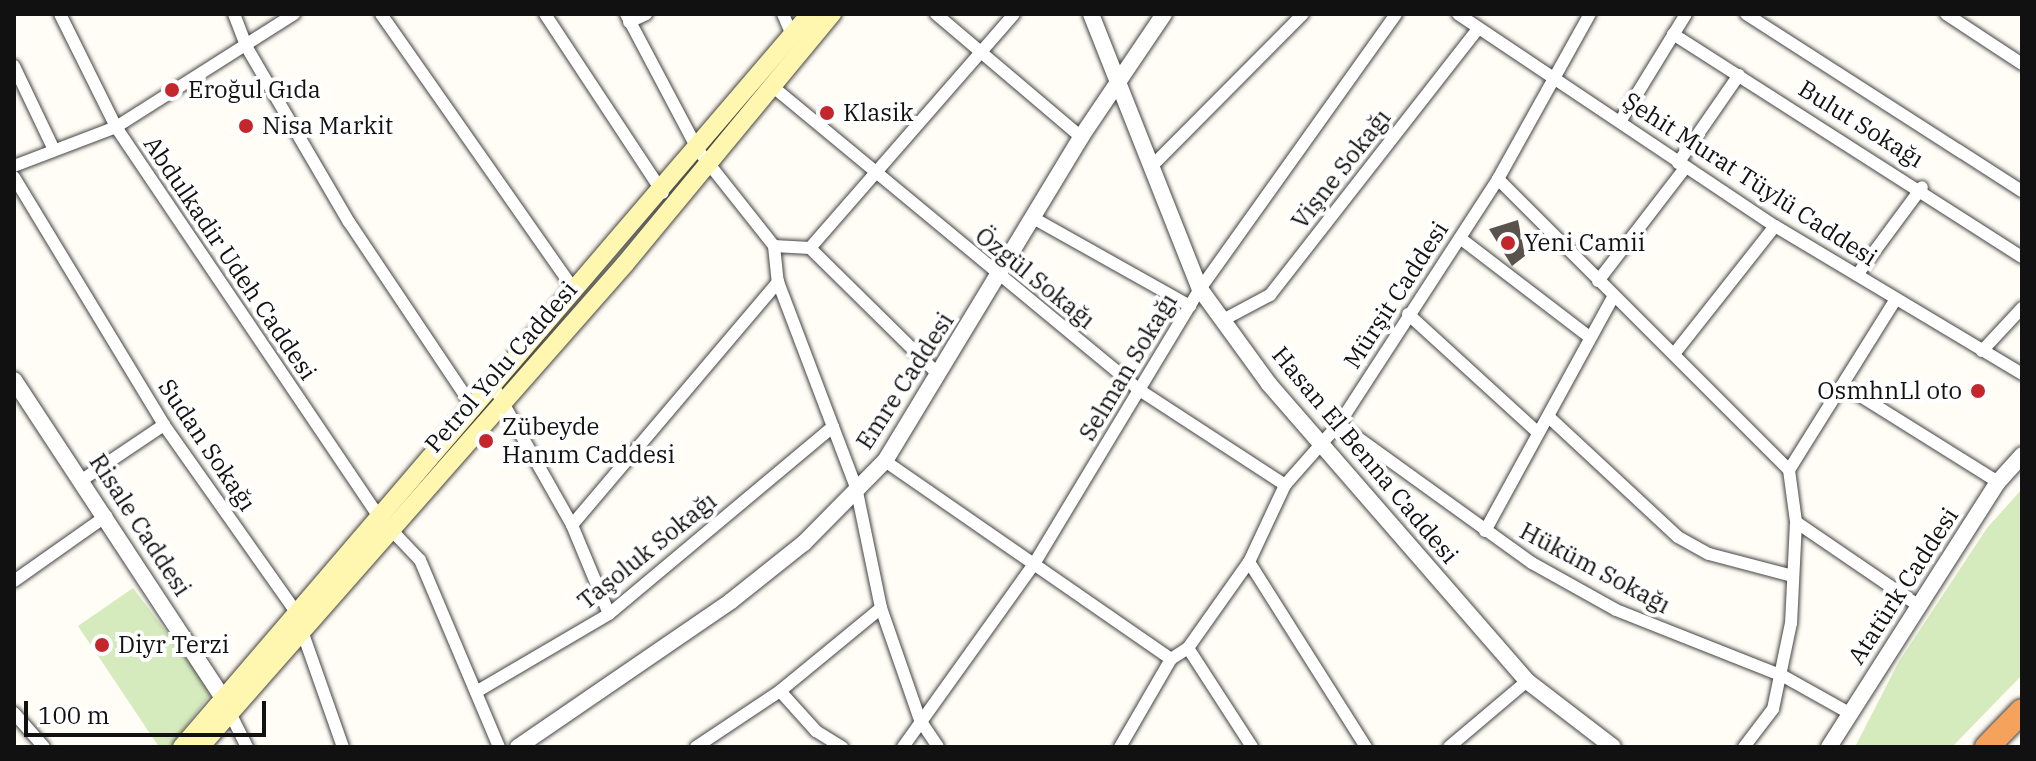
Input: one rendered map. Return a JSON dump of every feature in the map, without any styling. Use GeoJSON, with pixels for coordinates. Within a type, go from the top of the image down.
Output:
{"type":"FeatureCollection","features":[{"type":"Feature","properties":{"kind":"highway"},"geometry":{"type":"LineString","coordinates":[[1987,747],[2022,711]]}},
{"type":"Feature","properties":{"kind":"main road","name":"Petrol Yolu Caddesi"},"geometry":{"type":"LineString","coordinates":[[200,747],[226,705],[295,611],[385,523],[499,394],[703,156],[810,14]]}},
{"type":"Feature","properties":{"kind":"main road","name":"Petrol Yolu Caddesi"},"geometry":{"type":"LineString","coordinates":[[182,747],[303,632],[475,411],[499,394],[575,291],[663,193],[772,86],[832,14]]}},
{"type":"Feature","properties":{"kind":"street","name":"Abdulkadir Udeh Caddesi"},"geometry":{"type":"LineString","coordinates":[[60,14],[116,127],[385,523],[420,560],[499,747]]}},
{"type":"Feature","properties":{"kind":"street"},"geometry":{"type":"LineString","coordinates":[[234,14],[246,46],[349,222],[475,411]]}},
{"type":"Feature","properties":{"kind":"street"},"geometry":{"type":"LineString","coordinates":[[14,166],[116,127],[294,14]]}},
{"type":"Feature","properties":{"kind":"street"},"geometry":{"type":"LineString","coordinates":[[381,14],[575,291]]}},
{"type":"Feature","properties":{"kind":"street"},"geometry":{"type":"LineString","coordinates":[[545,14],[663,193]]}},
{"type":"Feature","properties":{"kind":"street"},"geometry":{"type":"LineString","coordinates":[[646,14],[627,18],[703,156],[774,246],[778,282],[856,487],[881,608],[920,720],[938,747]]}},
{"type":"Feature","properties":{"kind":"street"},"geometry":{"type":"LineString","coordinates":[[783,14],[792,35]]}},
{"type":"Feature","properties":{"kind":"street"},"geometry":{"type":"LineString","coordinates":[[936,14],[1081,137]]}},
{"type":"Feature","properties":{"kind":"street"},"geometry":{"type":"LineString","coordinates":[[810,248],[1014,14]]}},
{"type":"Feature","properties":{"kind":"street","name":"Hasan El Benna Caddesi"},"geometry":{"type":"LineString","coordinates":[[1091,14],[1200,289],[1225,319],[1269,384],[1527,681],[1613,747]]}},
{"type":"Feature","properties":{"kind":"street","name":"Emre Caddesi"},"geometry":{"type":"LineString","coordinates":[[518,747],[731,601],[804,543],[885,461],[1035,219],[1081,137],[1120,84],[1164,14]]}},
{"type":"Feature","properties":{"kind":"street"},"geometry":{"type":"LineString","coordinates":[[1152,166],[1303,14]]}},
{"type":"Feature","properties":{"kind":"street","name":"Selman Sokağı"},"geometry":{"type":"LineString","coordinates":[[903,747],[1034,564],[1200,289],[1396,14]]}},
{"type":"Feature","properties":{"kind":"street","name":"Şehit Murat Tüylü Caddesi"},"geometry":{"type":"LineString","coordinates":[[1458,14],[1621,120],[1682,166],[1857,275],[1894,302],[2022,374]]}},
{"type":"Feature","properties":{"kind":"street","name":"Mürşit Caddesi"},"geometry":{"type":"LineString","coordinates":[[1124,745],[1171,659],[1188,648],[1249,562],[1285,485],[1319,441],[1339,424],[1498,179],[1590,14]]}},
{"type":"Feature","properties":{"kind":"street"},"geometry":{"type":"LineString","coordinates":[[1621,120],[1686,14]]}},
{"type":"Feature","properties":{"kind":"street"},"geometry":{"type":"LineString","coordinates":[[1746,14],[2022,191]]}},
{"type":"Feature","properties":{"kind":"street"},"geometry":{"type":"LineString","coordinates":[[1946,14],[2022,64]]}},
{"type":"Feature","properties":{"kind":"street","name":"Vişne Sokağı"},"geometry":{"type":"LineString","coordinates":[[1225,319],[1270,295],[1478,29]]}},
{"type":"Feature","properties":{"kind":"street","name":"Bulut Sokağı"},"geometry":{"type":"LineString","coordinates":[[1673,34],[1922,187],[2022,257]]}},
{"type":"Feature","properties":{"kind":"street"},"geometry":{"type":"LineString","coordinates":[[14,66],[54,150]]}},
{"type":"Feature","properties":{"kind":"street"},"geometry":{"type":"LineString","coordinates":[[1598,281],[1682,166],[1739,75]]}},
{"type":"Feature","properties":{"kind":"street","name":"Özgül Sokağı"},"geometry":{"type":"LineString","coordinates":[[772,86],[998,278],[1141,391],[1285,485]]}},
{"type":"Feature","properties":{"kind":"street","name":"Sudan Sokağı"},"geometry":{"type":"LineString","coordinates":[[14,177],[164,425],[295,611],[343,747]]}},
{"type":"Feature","properties":{"kind":"street"},"geometry":{"type":"LineString","coordinates":[[1498,179],[1612,299],[1674,354],[1789,470],[1796,522],[1791,623],[1773,709],[1744,747]]}},
{"type":"Feature","properties":{"kind":"street"},"geometry":{"type":"LineString","coordinates":[[1857,275],[1922,187]]}},
{"type":"Feature","properties":{"kind":"street"},"geometry":{"type":"LineString","coordinates":[[1035,219],[1190,306]]}},
{"type":"Feature","properties":{"kind":"street"},"geometry":{"type":"LineString","coordinates":[[1674,354],[1775,226]]}},
{"type":"Feature","properties":{"kind":"street"},"geometry":{"type":"LineString","coordinates":[[1460,238],[1587,335]]}},
{"type":"Feature","properties":{"kind":"street"},"geometry":{"type":"LineString","coordinates":[[774,246],[810,248],[939,375]]}},
{"type":"Feature","properties":{"kind":"street"},"geometry":{"type":"LineString","coordinates":[[572,525],[778,282]]}},
{"type":"Feature","properties":{"kind":"street"},"geometry":{"type":"LineString","coordinates":[[1485,531],[1536,431],[1551,419],[1587,335],[1612,299]]}},
{"type":"Feature","properties":{"kind":"street"},"geometry":{"type":"LineString","coordinates":[[1789,470],[1846,387],[1894,302]]}},
{"type":"Feature","properties":{"kind":"street"},"geometry":{"type":"LineString","coordinates":[[1982,351],[2022,308]]}},
{"type":"Feature","properties":{"kind":"street"},"geometry":{"type":"LineString","coordinates":[[1408,314],[1536,431]]}},
{"type":"Feature","properties":{"kind":"street","name":"Risale Caddesi"},"geometry":{"type":"LineString","coordinates":[[14,380],[106,516],[226,705]]}},
{"type":"Feature","properties":{"kind":"street"},"geometry":{"type":"LineString","coordinates":[[1846,387],[1998,482]]}},
{"type":"Feature","properties":{"kind":"street"},"geometry":{"type":"LineString","coordinates":[[499,394],[572,525],[609,614]]}},
{"type":"Feature","properties":{"kind":"street"},"geometry":{"type":"LineString","coordinates":[[1551,419],[1678,537],[1709,554],[1793,576]]}},
{"type":"Feature","properties":{"kind":"street","name":"Hüküm Sokağı"},"geometry":{"type":"LineString","coordinates":[[1339,424],[1485,531],[1616,610],[1778,675],[1851,714]]}},
{"type":"Feature","properties":{"kind":"street"},"geometry":{"type":"LineString","coordinates":[[82,480],[164,425]]}},
{"type":"Feature","properties":{"kind":"street","name":"Taşoluk Sokağı"},"geometry":{"type":"LineString","coordinates":[[476,692],[609,614],[833,427]]}},
{"type":"Feature","properties":{"kind":"street","name":"Atatürk Caddesi"},"geometry":{"type":"LineString","coordinates":[[1829,747],[1998,482],[2022,455]]}},
{"type":"Feature","properties":{"kind":"street"},"geometry":{"type":"LineString","coordinates":[[885,461],[1171,659]]}},
{"type":"Feature","properties":{"kind":"street"},"geometry":{"type":"LineString","coordinates":[[14,581],[106,516]]}},
{"type":"Feature","properties":{"kind":"street"},"geometry":{"type":"LineString","coordinates":[[1796,522],[1919,606]]}},
{"type":"Feature","properties":{"kind":"street"},"geometry":{"type":"LineString","coordinates":[[1249,562],[1366,747]]}},
{"type":"Feature","properties":{"kind":"street"},"geometry":{"type":"LineString","coordinates":[[696,747],[780,691],[881,608]]}},
{"type":"Feature","properties":{"kind":"street"},"geometry":{"type":"LineString","coordinates":[[1188,648],[1252,747]]}},
{"type":"Feature","properties":{"kind":"street"},"geometry":{"type":"LineString","coordinates":[[1457,745],[1527,681]]}},
{"type":"Feature","properties":{"kind":"street"},"geometry":{"type":"LineString","coordinates":[[780,691],[816,731],[842,747]]}},
{"type":"Feature","properties":{"kind":"street"},"geometry":{"type":"LineString","coordinates":[[226,705],[247,747]]}},
{"type":"Feature","properties":{"kind":"street"},"geometry":{"type":"LineString","coordinates":[[14,713],[44,747]]}},
{"type":"Feature","properties":{"kind":"green space"},"geometry":{"type":"Polygon","coordinates":[[[2022,489],[2022,675],[1952,747],[1855,747],[1898,663],[1987,528],[2022,489]]]}},
{"type":"Feature","properties":{"kind":"green space"},"geometry":{"type":"Polygon","coordinates":[[[133,588],[212,692],[170,747],[159,747],[78,626],[133,588]]]}},
{"type":"Feature","properties":{"kind":"building","name":"Yeni Camii"},"geometry":{"type":"Polygon","coordinates":[[[1518,220],[1525,256],[1512,266],[1489,229],[1518,220]]]}},
{"type":"Feature","properties":{"kind":"place","name":"Eroğul Gıda"},"geometry":{"type":"Point","coordinates":[172,90]}},
{"type":"Feature","properties":{"kind":"place","name":"Klasik"},"geometry":{"type":"Point","coordinates":[827,113]}},
{"type":"Feature","properties":{"kind":"place","name":"Nisa Markit"},"geometry":{"type":"Point","coordinates":[246,126]}},
{"type":"Feature","properties":{"kind":"place","name":"Yeni Camii"},"geometry":{"type":"Point","coordinates":[1508,243]}},
{"type":"Feature","properties":{"kind":"place","name":"OsmhnLl oto"},"geometry":{"type":"Point","coordinates":[1978,391]}},
{"type":"Feature","properties":{"kind":"place","name":"Zübeyde Hanım Caddesi"},"geometry":{"type":"Point","coordinates":[486,441]}},
{"type":"Feature","properties":{"kind":"place","name":"Diyr Terzi"},"geometry":{"type":"Point","coordinates":[102,645]}}]}
